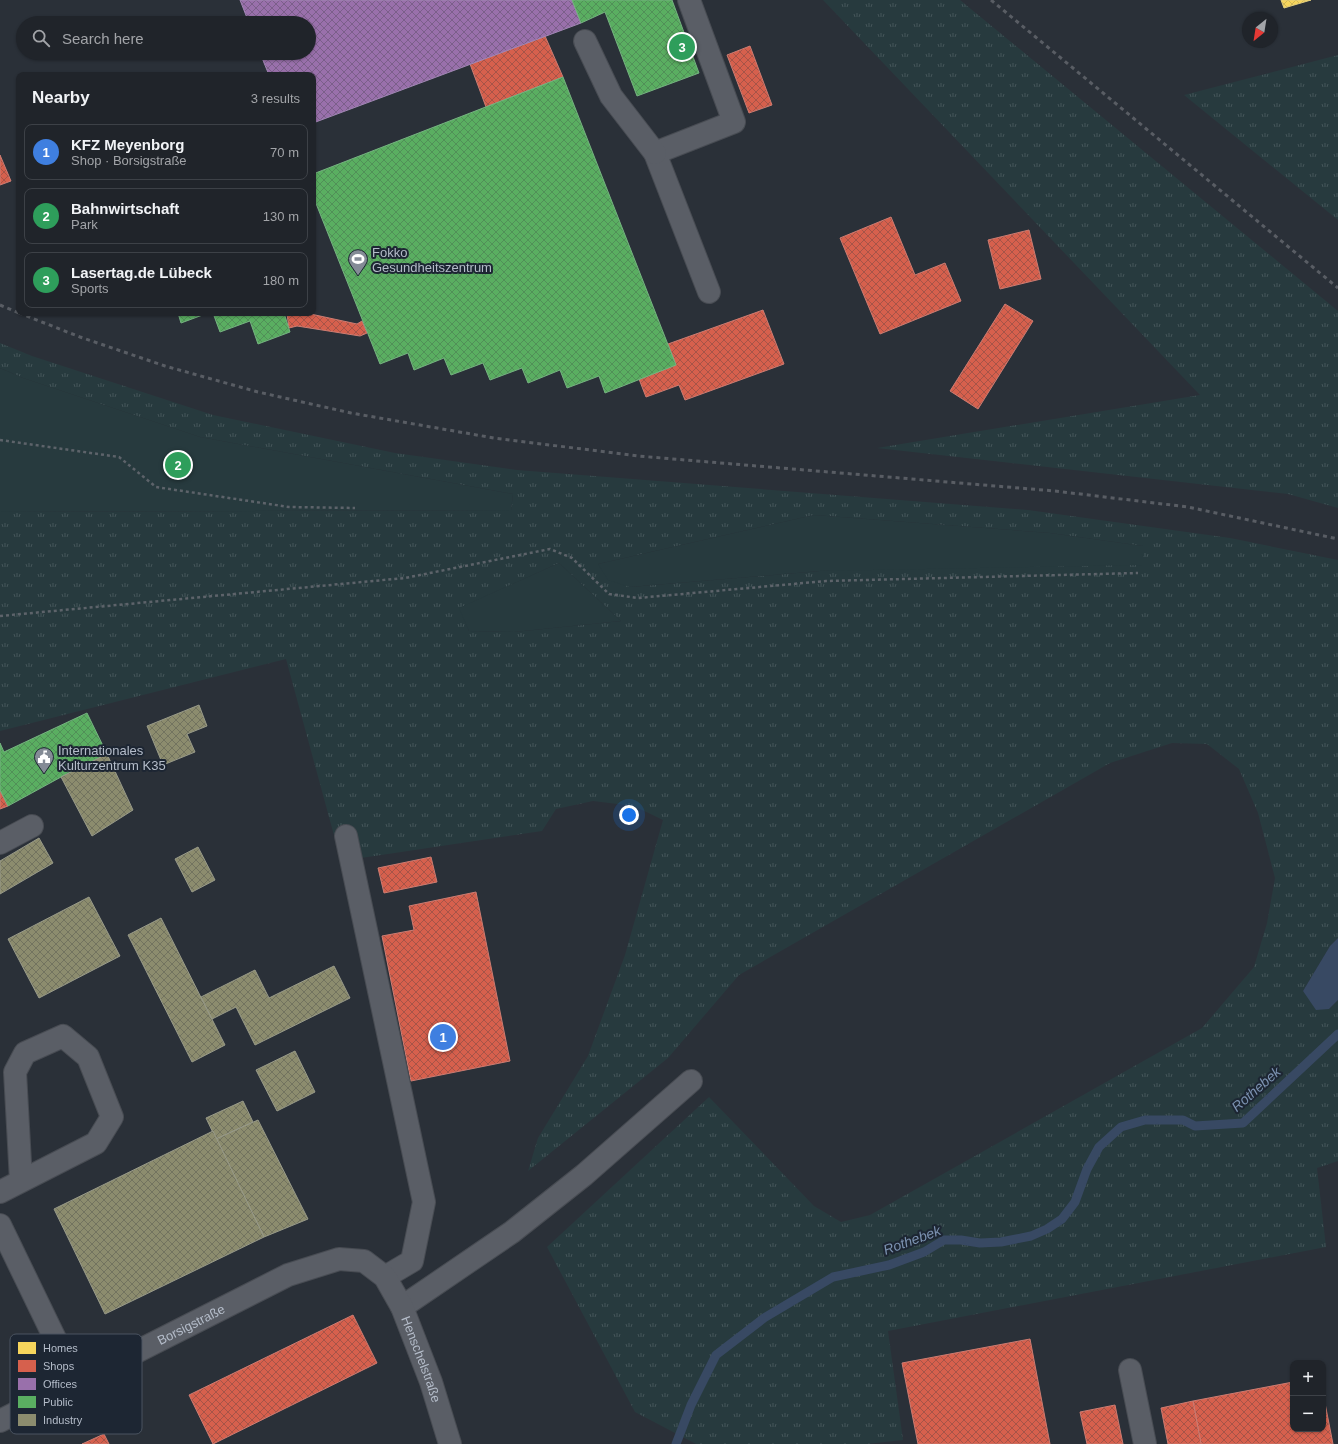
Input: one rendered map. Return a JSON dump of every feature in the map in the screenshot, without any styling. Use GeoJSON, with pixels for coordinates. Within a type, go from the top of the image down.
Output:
{"type":"FeatureCollection","features":[{"type":"Feature","properties":{"kind":"street"},"geometry":{"type":"LineString","coordinates":[[655,153],[734,122],[689,0]]}},
{"type":"Feature","properties":{"kind":"street"},"geometry":{"type":"LineString","coordinates":[[585,41],[611,96],[655,153],[709,292]]}},
{"type":"Feature","properties":{"kind":"street"},"geometry":{"type":"LineString","coordinates":[[0,843],[32,826]]}},
{"type":"Feature","properties":{"kind":"street"},"geometry":{"type":"LineString","coordinates":[[346,836],[424,1202],[412,1261],[385,1277]]}},
{"type":"Feature","properties":{"kind":"street"},"geometry":{"type":"LineString","coordinates":[[0,1192],[96,1143],[112,1117],[88,1057],[63,1036],[25,1053],[16,1072],[21,1181]]}},
{"type":"Feature","properties":{"kind":"street"},"geometry":{"type":"LineString","coordinates":[[402,1307],[512,1232],[584,1175],[691,1081]]}},
{"type":"Feature","properties":{"kind":"street"},"geometry":{"type":"LineString","coordinates":[[0,1225],[53,1334]]}},
{"type":"Feature","properties":{"kind":"street","name":"Borsigstraße"},"geometry":{"type":"LineString","coordinates":[[142,1349],[288,1275],[339,1259],[364,1262],[385,1277]]}},
{"type":"Feature","properties":{"kind":"street","name":"Henschelstraße"},"geometry":{"type":"LineString","coordinates":[[385,1277],[402,1307],[431,1382],[450,1444]]}},
{"type":"Feature","properties":{"kind":"street"},"geometry":{"type":"LineString","coordinates":[[1130,1370],[1145,1444]]}},
{"type":"Feature","properties":{"kind":"street","name":"Borsigstraße"},"geometry":{"type":"LineString","coordinates":[[0,1421],[10,1416]]}},
{"type":"Feature","properties":{"kind":"path"},"geometry":{"type":"LineString","coordinates":[[0,440],[119,457],[156,487],[289,507],[355,508]]}},
{"type":"Feature","properties":{"kind":"path"},"geometry":{"type":"LineString","coordinates":[[0,616],[405,578],[550,550],[572,558],[609,594],[638,598],[826,581],[1138,573]]}},
{"type":"Feature","properties":{"kind":"green space"},"geometry":{"type":"Polygon","coordinates":[[[823,0],[960,0],[1338,311],[1338,508],[1288,494],[877,448],[1200,395],[823,0]]]}},
{"type":"Feature","properties":{"kind":"green space"},"geometry":{"type":"Polygon","coordinates":[[[1338,55],[1338,220],[1184,95],[1338,55]]]}},
{"type":"Feature","properties":{"kind":"green space"},"geometry":{"type":"Polygon","coordinates":[[[0,343],[32,356],[213,415],[395,453],[517,470],[1028,510],[1230,538],[1338,560],[1338,938],[1330,946],[1303,991],[1329,1009],[1338,1000],[1338,1161],[1317,1168],[1326,1247],[888,1331],[903,1440],[867,1444],[696,1444],[635,1412],[547,1247],[709,1097],[814,1206],[841,1222],[870,1215],[1202,1028],[1254,967],[1267,923],[1275,878],[1258,813],[1239,769],[1207,744],[1172,743],[1110,763],[739,975],[668,1058],[528,1171],[538,1138],[588,1056],[625,955],[663,820],[634,806],[593,801],[556,809],[542,831],[341,861],[286,659],[0,731],[0,512],[511,510],[513,494],[200,437],[23,378],[0,368],[0,343]],[[814,515],[598,564],[630,587],[1143,546],[1050,533],[814,515]],[[559,563],[460,608],[469,631],[514,632],[621,621],[559,563]]]}},
{"type":"Feature","properties":{"kind":"green space"},"geometry":{"type":"Polygon","coordinates":[[[0,368],[23,378],[200,437],[513,494],[511,510],[0,512],[0,368]]]}},
{"type":"Feature","properties":{"kind":"green space"},"geometry":{"type":"Polygon","coordinates":[[[814,515],[1050,533],[1143,546],[1143,565],[820,571],[630,587],[608,580],[598,564],[814,515]]]}},
{"type":"Feature","properties":{"kind":"green space"},"geometry":{"type":"Polygon","coordinates":[[[559,563],[621,621],[514,632],[469,631],[459,608],[559,563]]]}},
{"type":"Feature","properties":{"kind":"water"},"geometry":{"type":"Polygon","coordinates":[[[1338,938],[1338,1000],[1329,1009],[1316,1010],[1303,991],[1330,946],[1338,938]]]}},
{"type":"Feature","properties":{"kind":"building: Homes"},"geometry":{"type":"Polygon","coordinates":[[[1281,0],[1311,0],[1284,8],[1281,0]]]}},
{"type":"Feature","properties":{"kind":"building: Shops"},"geometry":{"type":"Polygon","coordinates":[[[545,36],[563,77],[486,107],[470,64],[545,36]]]}},
{"type":"Feature","properties":{"kind":"building: Shops"},"geometry":{"type":"Polygon","coordinates":[[[750,46],[772,105],[749,113],[727,55],[750,46]]]}},
{"type":"Feature","properties":{"kind":"building: Shops"},"geometry":{"type":"Polygon","coordinates":[[[0,155],[11,181],[0,185],[0,155]]]}},
{"type":"Feature","properties":{"kind":"building: Shops"},"geometry":{"type":"Polygon","coordinates":[[[891,217],[915,275],[945,263],[961,301],[880,334],[840,238],[891,217]]]}},
{"type":"Feature","properties":{"kind":"building: Shops"},"geometry":{"type":"Polygon","coordinates":[[[1029,230],[1041,279],[1000,289],[988,240],[1029,230]]]}},
{"type":"Feature","properties":{"kind":"building: Shops"},"geometry":{"type":"Polygon","coordinates":[[[1005,304],[1033,321],[978,409],[950,391],[1005,304]]]}},
{"type":"Feature","properties":{"kind":"building: Shops"},"geometry":{"type":"Polygon","coordinates":[[[763,310],[784,364],[685,400],[679,385],[646,397],[639,379],[676,365],[668,344],[763,310]]]}},
{"type":"Feature","properties":{"kind":"building: Shops"},"geometry":{"type":"Polygon","coordinates":[[[316,315],[357,324],[362,321],[367,333],[360,336],[297,326],[289,328],[287,316],[316,315]]]}},
{"type":"Feature","properties":{"kind":"building: Shops"},"geometry":{"type":"Polygon","coordinates":[[[0,790],[8,806],[0,809],[0,790]]]}},
{"type":"Feature","properties":{"kind":"building: Shops"},"geometry":{"type":"Polygon","coordinates":[[[431,857],[437,882],[384,893],[378,868],[431,857]]]}},
{"type":"Feature","properties":{"kind":"building: Shops"},"geometry":{"type":"Polygon","coordinates":[[[476,892],[510,1061],[411,1081],[382,936],[414,930],[409,906],[476,892]]]}},
{"type":"Feature","properties":{"kind":"building: Shops"},"geometry":{"type":"Polygon","coordinates":[[[353,1315],[377,1363],[213,1444],[189,1395],[353,1315]]]}},
{"type":"Feature","properties":{"kind":"building: Shops"},"geometry":{"type":"Polygon","coordinates":[[[1030,1339],[1050,1444],[918,1444],[902,1363],[1030,1339]]]}},
{"type":"Feature","properties":{"kind":"building: Shops"},"geometry":{"type":"Polygon","coordinates":[[[1290,1383],[1290,1432],[1326,1432],[1326,1408],[1333,1444],[1201,1444],[1193,1401],[1290,1383]]]}},
{"type":"Feature","properties":{"kind":"building: Shops"},"geometry":{"type":"Polygon","coordinates":[[[1193,1401],[1201,1444],[1168,1444],[1161,1408],[1193,1401]]]}},
{"type":"Feature","properties":{"kind":"building: Shops"},"geometry":{"type":"Polygon","coordinates":[[[1115,1405],[1123,1444],[1087,1444],[1080,1412],[1115,1405]]]}},
{"type":"Feature","properties":{"kind":"building: Shops"},"geometry":{"type":"Polygon","coordinates":[[[104,1434],[109,1444],[82,1444],[104,1434]]]}},
{"type":"Feature","properties":{"kind":"building: Offices"},"geometry":{"type":"Polygon","coordinates":[[[240,0],[572,0],[581,23],[316,122],[316,72],[268,72],[263,60],[316,60],[316,16],[246,16],[240,0]]]}},
{"type":"Feature","properties":{"kind":"building: Public"},"geometry":{"type":"Polygon","coordinates":[[[572,0],[672,0],[699,73],[637,96],[605,12],[581,23],[572,0]]]}},
{"type":"Feature","properties":{"kind":"building: Public"},"geometry":{"type":"Polygon","coordinates":[[[563,77],[676,365],[605,393],[599,376],[567,388],[560,370],[528,383],[522,368],[490,380],[483,363],[451,375],[444,358],[414,370],[408,353],[380,364],[316,204],[316,173],[563,77]]]}},
{"type":"Feature","properties":{"kind":"building: Public"},"geometry":{"type":"Polygon","coordinates":[[[179,316],[200,316],[181,323],[179,316]]]}},
{"type":"Feature","properties":{"kind":"building: Public"},"geometry":{"type":"Polygon","coordinates":[[[214,316],[285,316],[290,332],[258,344],[250,321],[220,332],[214,316]]]}},
{"type":"Feature","properties":{"kind":"building: Public"},"geometry":{"type":"Polygon","coordinates":[[[87,713],[107,754],[8,806],[0,790],[0,743],[4,752],[87,713]]]}},
{"type":"Feature","properties":{"kind":"building: Industry"},"geometry":{"type":"Polygon","coordinates":[[[199,705],[207,726],[187,734],[195,752],[163,765],[147,726],[199,705]]]}},
{"type":"Feature","properties":{"kind":"building: Industry"},"geometry":{"type":"Polygon","coordinates":[[[107,754],[133,810],[92,836],[61,777],[107,754]]]}},
{"type":"Feature","properties":{"kind":"building: Industry"},"geometry":{"type":"Polygon","coordinates":[[[39,838],[53,863],[0,894],[0,861],[39,838]]]}},
{"type":"Feature","properties":{"kind":"building: Industry"},"geometry":{"type":"Polygon","coordinates":[[[198,847],[215,880],[192,892],[175,859],[198,847]]]}},
{"type":"Feature","properties":{"kind":"building: Industry"},"geometry":{"type":"Polygon","coordinates":[[[89,897],[120,956],[39,998],[8,939],[89,897]]]}},
{"type":"Feature","properties":{"kind":"building: Industry"},"geometry":{"type":"Polygon","coordinates":[[[161,918],[225,1045],[192,1062],[128,935],[161,918]]]}},
{"type":"Feature","properties":{"kind":"building: Industry"},"geometry":{"type":"Polygon","coordinates":[[[334,966],[350,998],[255,1045],[236,1007],[212,1019],[201,997],[255,970],[269,998],[334,966]]]}},
{"type":"Feature","properties":{"kind":"building: Industry"},"geometry":{"type":"Polygon","coordinates":[[[295,1051],[315,1092],[277,1111],[256,1070],[295,1051]]]}},
{"type":"Feature","properties":{"kind":"building: Industry"},"geometry":{"type":"Polygon","coordinates":[[[243,1101],[253,1122],[216,1139],[206,1118],[243,1101]]]}},
{"type":"Feature","properties":{"kind":"building: Industry"},"geometry":{"type":"Polygon","coordinates":[[[258,1120],[308,1219],[264,1237],[216,1139],[258,1120]]]}},
{"type":"Feature","properties":{"kind":"building: Industry"},"geometry":{"type":"Polygon","coordinates":[[[213,1131],[264,1237],[105,1314],[54,1209],[213,1131]]]}},
{"type":"Feature","properties":{"kind":"waterway","name":"Rothebek"},"geometry":{"type":"LineString","coordinates":[[676,1444],[691,1405],[716,1355],[764,1318],[833,1277],[889,1265],[924,1252],[944,1240],[961,1240],[980,1243],[1001,1242],[1031,1236],[1047,1229],[1062,1219],[1075,1202],[1087,1169],[1099,1147],[1121,1127],[1145,1120],[1183,1120],[1195,1126],[1243,1123],[1338,1034]]}},
{"type":"Feature","properties":{"kind":"railway"},"geometry":{"type":"LineString","coordinates":[[991,0],[1338,288]]}},
{"type":"Feature","properties":{"kind":"railway"},"geometry":{"type":"LineString","coordinates":[[0,305],[16,312]]}},
{"type":"Feature","properties":{"kind":"railway"},"geometry":{"type":"LineString","coordinates":[[27,316],[80,337],[165,366],[258,392],[351,413],[494,438],[638,456],[1055,491],[1188,507],[1338,539]]}},
{"type":"Feature","properties":{"kind":"place","name":"Lasertag.de Lübeck"},"geometry":{"type":"Point","coordinates":[682,47]}},
{"type":"Feature","properties":{"kind":"place","name":"Fokko Gesundheitszentrum"},"geometry":{"type":"Point","coordinates":[358,276]}},
{"type":"Feature","properties":{"kind":"place","name":"Bahnwirtschaft"},"geometry":{"type":"Point","coordinates":[178,465]}},
{"type":"Feature","properties":{"kind":"place","name":"Internationales Kulturzentrum K35"},"geometry":{"type":"Point","coordinates":[44,774]}},
{"type":"Feature","properties":{"kind":"place","name":"KFZ Meyenborg"},"geometry":{"type":"Point","coordinates":[443,1037]}}]}
